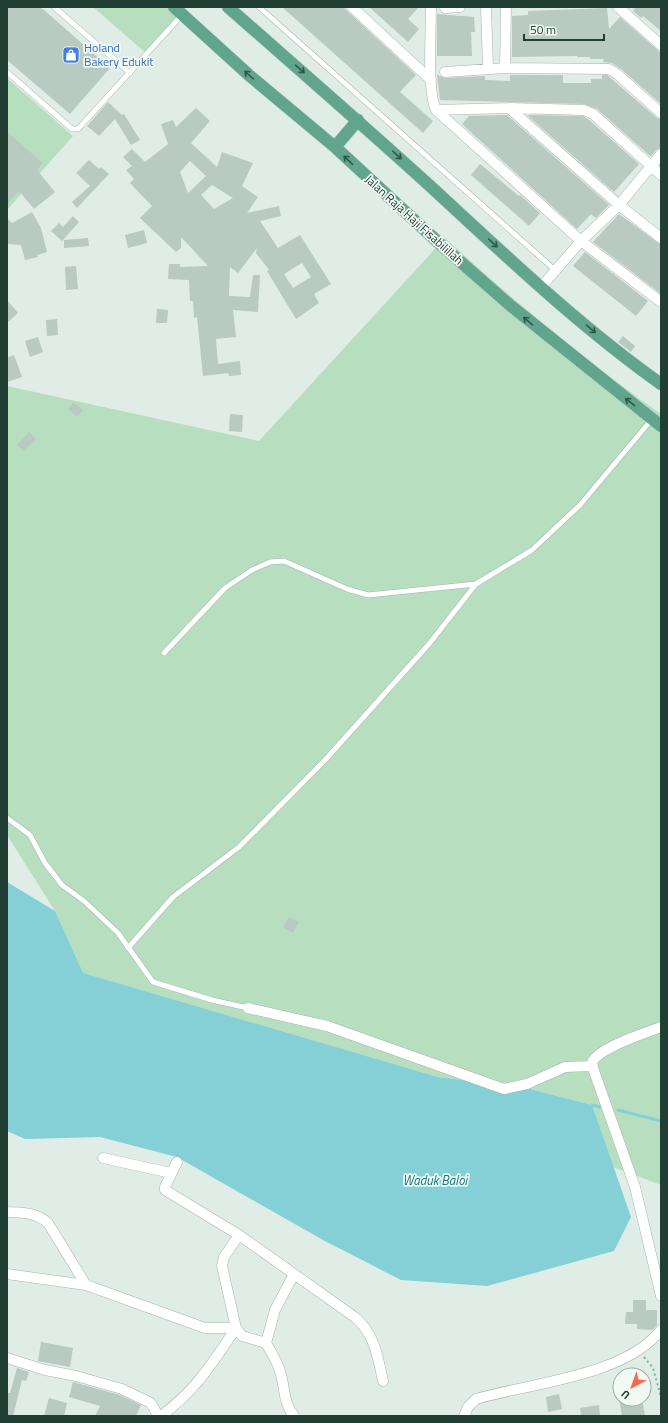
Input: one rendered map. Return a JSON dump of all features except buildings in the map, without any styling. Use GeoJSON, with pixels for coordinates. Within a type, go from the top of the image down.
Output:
{"type":"FeatureCollection","features":[{"type":"Feature","properties":{"kind":"main road","name":"Jalan Raja Haji Fisabilillah"},"geometry":{"type":"LineString","coordinates":[[178,11],[278,100],[335,147],[439,243],[511,306],[657,422]]}},
{"type":"Feature","properties":{"kind":"main road"},"geometry":{"type":"LineString","coordinates":[[234,11],[358,120],[541,287],[636,366],[661,384]]}},
{"type":"Feature","properties":{"kind":"main road"},"geometry":{"type":"LineString","coordinates":[[335,147],[358,120]]}},
{"type":"Feature","properties":{"kind":"street"},"geometry":{"type":"LineString","coordinates":[[352,7],[432,80]]}},
{"type":"Feature","properties":{"kind":"street"},"geometry":{"type":"LineString","coordinates":[[431,7],[433,104],[436,110],[582,241],[661,302]]}},
{"type":"Feature","properties":{"kind":"street"},"geometry":{"type":"LineString","coordinates":[[445,8],[460,7]]}},
{"type":"Feature","properties":{"kind":"street"},"geometry":{"type":"LineString","coordinates":[[486,7],[488,69]]}},
{"type":"Feature","properties":{"kind":"street"},"geometry":{"type":"LineString","coordinates":[[505,68],[506,7]]}},
{"type":"Feature","properties":{"kind":"street"},"geometry":{"type":"LineString","coordinates":[[618,7],[661,44]]}},
{"type":"Feature","properties":{"kind":"street"},"geometry":{"type":"LineString","coordinates":[[488,45],[505,46]]}},
{"type":"Feature","properties":{"kind":"street"},"geometry":{"type":"LineString","coordinates":[[446,72],[505,68],[608,69],[617,74],[661,113]]}},
{"type":"Feature","properties":{"kind":"street"},"geometry":{"type":"LineString","coordinates":[[436,110],[509,108],[578,109],[589,112],[661,175]]}},
{"type":"Feature","properties":{"kind":"street"},"geometry":{"type":"LineString","coordinates":[[509,108],[619,204],[661,238]]}},
{"type":"Feature","properties":{"kind":"street"},"geometry":{"type":"LineString","coordinates":[[541,287],[582,241],[619,204],[661,154]]}},
{"type":"Feature","properties":{"kind":"street"},"geometry":{"type":"LineString","coordinates":[[248,1008],[326,1026],[504,1089],[527,1084],[565,1067],[592,1066]]}},
{"type":"Feature","properties":{"kind":"street"},"geometry":{"type":"LineString","coordinates":[[661,1027],[617,1043],[593,1059],[592,1066],[635,1187],[661,1296]]}},
{"type":"Feature","properties":{"kind":"street"},"geometry":{"type":"LineString","coordinates":[[103,1158],[171,1173]]}},
{"type":"Feature","properties":{"kind":"street"},"geometry":{"type":"LineString","coordinates":[[177,1162],[165,1187],[168,1193],[239,1235],[362,1323],[373,1341],[383,1381]]}},
{"type":"Feature","properties":{"kind":"street"},"geometry":{"type":"LineString","coordinates":[[7,1212],[33,1214],[43,1218],[53,1230],[86,1285]]}},
{"type":"Feature","properties":{"kind":"street"},"geometry":{"type":"LineString","coordinates":[[239,1235],[224,1257],[222,1266],[236,1328],[242,1336],[266,1343]]}},
{"type":"Feature","properties":{"kind":"street"},"geometry":{"type":"LineString","coordinates":[[7,1274],[86,1285],[205,1328],[236,1328]]}},
{"type":"Feature","properties":{"kind":"street"},"geometry":{"type":"LineString","coordinates":[[294,1274],[275,1310],[266,1343],[278,1365],[285,1398],[290,1412],[294,1416]]}},
{"type":"Feature","properties":{"kind":"street"},"geometry":{"type":"LineString","coordinates":[[161,1416],[174,1406],[199,1382],[236,1328]]}},
{"type":"Feature","properties":{"kind":"street"},"geometry":{"type":"LineString","coordinates":[[464,1416],[468,1407],[476,1399],[598,1370],[638,1351],[661,1330]]}},
{"type":"Feature","properties":{"kind":"street"},"geometry":{"type":"LineString","coordinates":[[7,1358],[45,1370],[76,1376],[122,1390],[151,1403],[158,1416]]}},
{"type":"Feature","properties":{"kind":"lane"},"geometry":{"type":"LineString","coordinates":[[54,7],[130,73]]}},
{"type":"Feature","properties":{"kind":"lane"},"geometry":{"type":"LineString","coordinates":[[259,7],[556,271]]}},
{"type":"Feature","properties":{"kind":"lane"},"geometry":{"type":"LineString","coordinates":[[7,72],[75,130],[80,128],[130,73],[178,11]]}},
{"type":"Feature","properties":{"kind":"lane"},"geometry":{"type":"LineString","coordinates":[[128,948],[173,898],[238,847],[326,759],[429,644],[476,584],[532,550],[580,505],[657,422]]}},
{"type":"Feature","properties":{"kind":"lane"},"geometry":{"type":"LineString","coordinates":[[164,653],[225,588],[252,570],[270,562],[284,561],[347,589],[368,595],[476,584]]}},
{"type":"Feature","properties":{"kind":"lane"},"geometry":{"type":"LineString","coordinates":[[7,818],[30,835],[45,863],[62,885],[84,901],[118,933],[153,982],[212,1000],[248,1008]]}},
{"type":"Feature","properties":{"kind":"path"},"geometry":{"type":"LineString","coordinates":[[638,1351],[653,1368],[661,1397]]}},
{"type":"Feature","properties":{"kind":"green space"},"geometry":{"type":"Polygon","coordinates":[[[93,7],[174,7],[182,15],[147,54],[93,7]]]}},
{"type":"Feature","properties":{"kind":"green space"},"geometry":{"type":"Polygon","coordinates":[[[7,78],[73,136],[7,210],[7,78]]]}},
{"type":"Feature","properties":{"kind":"green space"},"geometry":{"type":"Polygon","coordinates":[[[445,238],[497,285],[577,352],[661,414],[661,1185],[613,1167],[592,1105],[526,1088],[438,1077],[82,973],[55,911],[7,835],[7,386],[259,441],[445,238]]]}},
{"type":"Feature","properties":{"kind":"water","name":"Waduk Baloi"},"geometry":{"type":"Polygon","coordinates":[[[7,882],[55,911],[83,973],[438,1077],[526,1088],[592,1105],[631,1217],[614,1251],[487,1286],[401,1280],[323,1240],[177,1157],[100,1137],[25,1139],[7,1131],[7,882]]]}},
{"type":"Feature","properties":{"kind":"waterway"},"geometry":{"type":"LineString","coordinates":[[592,1105],[600,1107]]}},
{"type":"Feature","properties":{"kind":"waterway"},"geometry":{"type":"LineString","coordinates":[[618,1110],[661,1121]]}},
{"type":"Feature","properties":{"kind":"place","name":"Holand Bakery Edukit"},"geometry":{"type":"Point","coordinates":[71,55]}}]}
